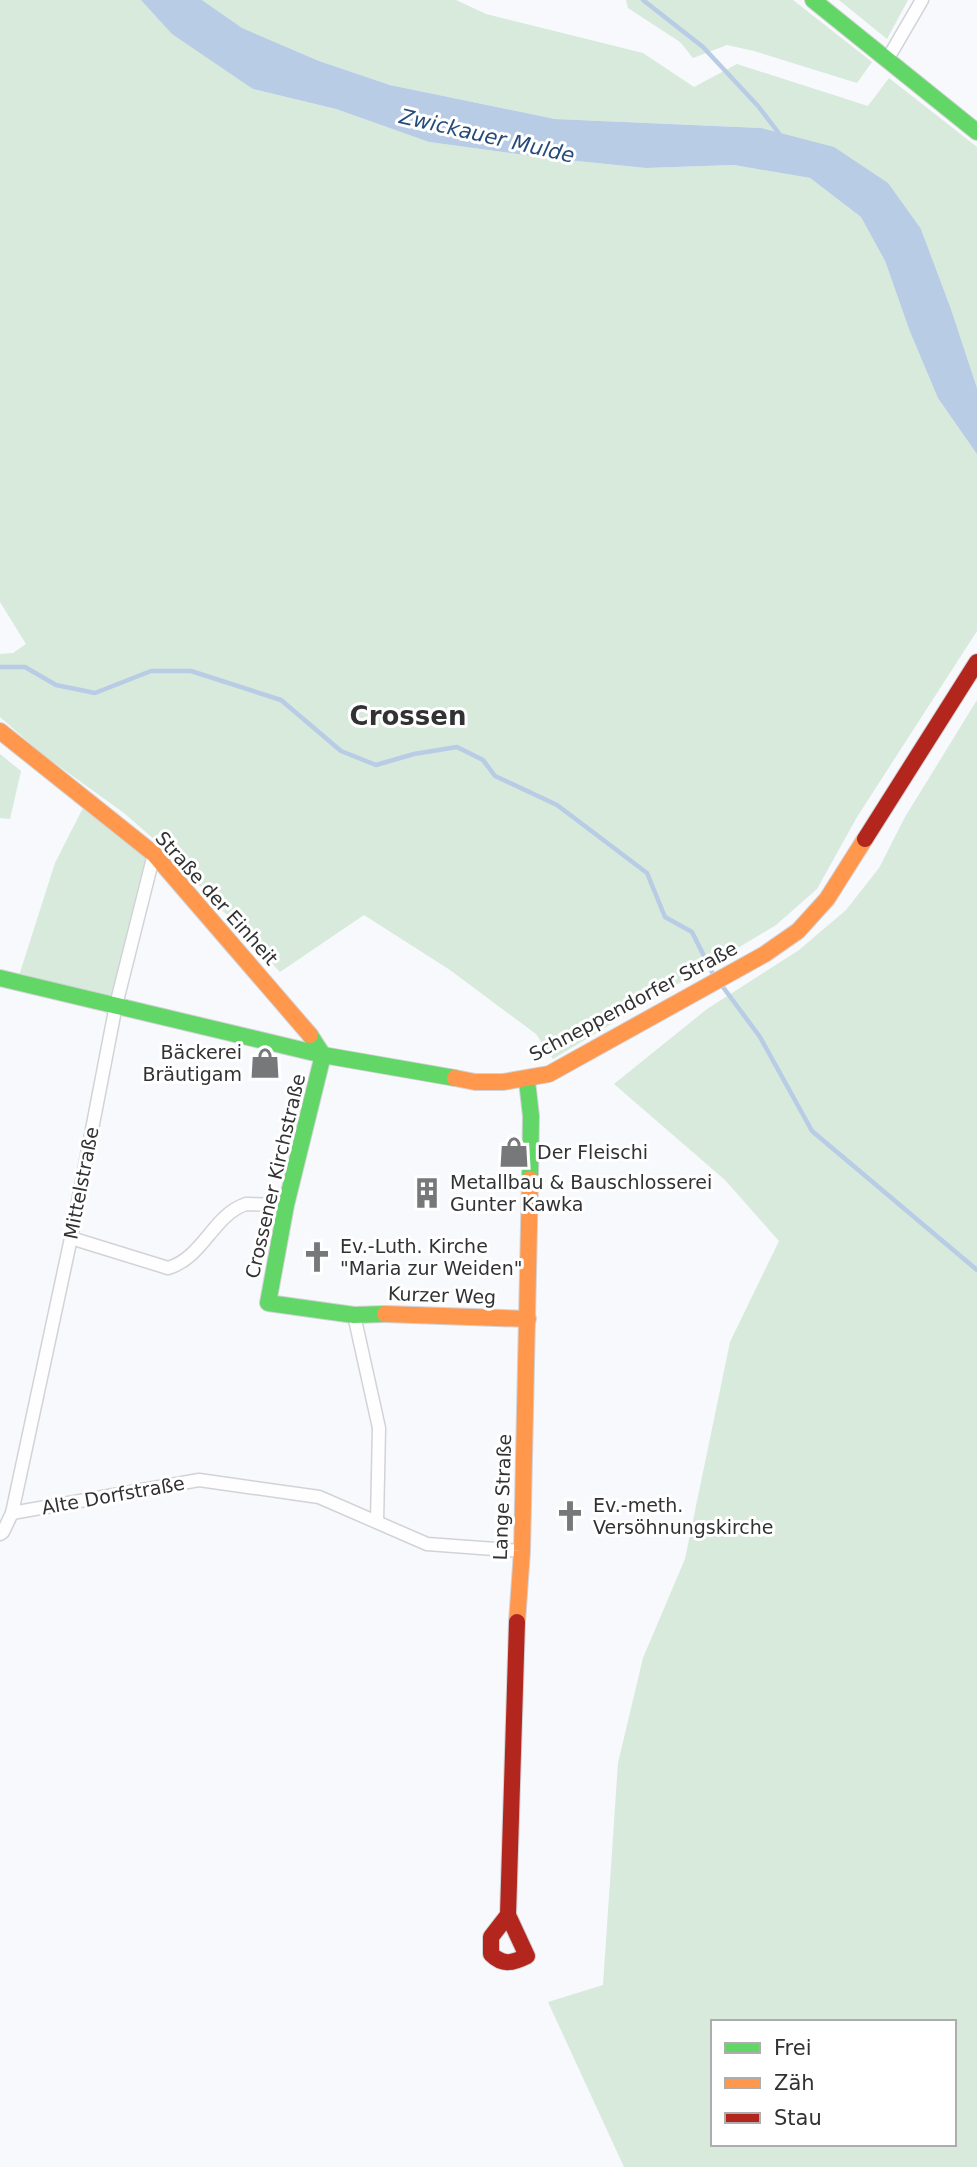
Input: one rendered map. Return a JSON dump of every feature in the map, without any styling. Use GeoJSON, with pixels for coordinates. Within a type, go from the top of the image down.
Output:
{"type":"FeatureCollection","features":[{"type":"Feature","properties":{"kind":"street"},"geometry":{"type":"LineString","coordinates":[[813,0],[977,132]]}},
{"type":"Feature","properties":{"kind":"street"},"geometry":{"type":"LineString","coordinates":[[887,60],[922,0]]}},
{"type":"Feature","properties":{"kind":"street","name":"Schneppendorfer Straße"},"geometry":{"type":"LineString","coordinates":[[0,978],[323,1055],[475,1082],[500,1084],[527,1081],[550,1074],[765,954],[798,931],[827,899],[977,662]]}},
{"type":"Feature","properties":{"kind":"street","name":"Straße der Einheit"},"geometry":{"type":"LineString","coordinates":[[0,731],[154,855],[309,1034],[323,1055]]}},
{"type":"Feature","properties":{"kind":"street","name":"Mittelstraße"},"geometry":{"type":"LineString","coordinates":[[12,1513],[71,1238],[116,1005],[154,855]]}},
{"type":"Feature","properties":{"kind":"street","name":"Crossener Kirchstraße"},"geometry":{"type":"LineString","coordinates":[[323,1055],[286,1205],[268,1303],[354,1315]]}},
{"type":"Feature","properties":{"kind":"street","name":"Lange Straße"},"geometry":{"type":"LineString","coordinates":[[508,1915],[528,1320],[531,1116],[527,1081]]}},
{"type":"Feature","properties":{"kind":"street"},"geometry":{"type":"LineString","coordinates":[[71,1238],[168,1268],[183,1264],[228,1214],[240,1206],[286,1205]]}},
{"type":"Feature","properties":{"kind":"street"},"geometry":{"type":"LineString","coordinates":[[354,1315],[379,1428],[376,1522]]}},
{"type":"Feature","properties":{"kind":"street","name":"Kurzer Weg"},"geometry":{"type":"LineString","coordinates":[[354,1315],[528,1320]]}},
{"type":"Feature","properties":{"kind":"street","name":"Alte Dorfstraße"},"geometry":{"type":"LineString","coordinates":[[12,1513],[199,1480],[319,1497],[427,1544],[522,1551]]}},
{"type":"Feature","properties":{"kind":"street"},"geometry":{"type":"LineString","coordinates":[[0,1534],[4,1532],[12,1513]]}},
{"type":"Feature","properties":{"kind":"green space"},"geometry":{"type":"Polygon","coordinates":[[[0,0],[142,0],[253,89],[336,109],[429,142],[646,168],[734,165],[810,178],[861,217],[885,261],[909,329],[977,454],[977,631],[857,817],[817,889],[776,925],[553,1059],[536,1034],[450,970],[364,915],[280,972],[164,848],[124,813],[42,754],[0,717],[0,654],[13,653],[26,644],[0,602],[0,0]]]}},
{"type":"Feature","properties":{"kind":"green space"},"geometry":{"type":"Polygon","coordinates":[[[202,0],[456,0],[486,14],[643,53],[694,87],[737,64],[868,106],[889,78],[977,147],[977,388],[921,229],[761,128],[555,119],[390,85],[319,61],[241,28],[202,0]]]}},
{"type":"Feature","properties":{"kind":"green space"},"geometry":{"type":"Polygon","coordinates":[[[626,0],[793,0],[872,62],[857,83],[727,45],[693,58],[680,42],[628,8],[626,0]]]}},
{"type":"Feature","properties":{"kind":"green space"},"geometry":{"type":"Polygon","coordinates":[[[839,0],[908,0],[887,39],[839,0]]]}},
{"type":"Feature","properties":{"kind":"green space"},"geometry":{"type":"Polygon","coordinates":[[[977,700],[977,2167],[624,2167],[548,2002],[603,1985],[618,1763],[643,1658],[685,1559],[730,1342],[779,1241],[725,1180],[614,1084],[707,1009],[799,950],[846,910],[879,868],[905,817],[977,700]]]}},
{"type":"Feature","properties":{"kind":"green space"},"geometry":{"type":"Polygon","coordinates":[[[0,754],[21,771],[10,819],[0,818],[0,754]]]}},
{"type":"Feature","properties":{"kind":"green space"},"geometry":{"type":"Polygon","coordinates":[[[87,800],[154,854],[116,1005],[17,982],[55,863],[87,800]]]}},
{"type":"Feature","properties":{"kind":"water","name":"Zwickauer Mulde"},"geometry":{"type":"Polygon","coordinates":[[[141,0],[202,0],[242,28],[319,61],[390,85],[555,119],[761,128],[834,147],[888,183],[921,229],[977,388],[977,454],[938,398],[909,329],[885,261],[861,217],[810,178],[734,165],[646,168],[429,142],[336,109],[253,89],[172,34],[141,0]]]}},
{"type":"Feature","properties":{"kind":"waterway"},"geometry":{"type":"LineString","coordinates":[[643,0],[703,47],[758,106],[781,136]]}},
{"type":"Feature","properties":{"kind":"waterway"},"geometry":{"type":"LineString","coordinates":[[0,667],[25,667],[56,685],[95,693],[151,671],[191,671],[281,700],[341,751],[376,765],[414,754],[457,747],[483,760],[495,776],[557,805],[647,873],[665,917],[692,932],[714,976]]}},
{"type":"Feature","properties":{"kind":"waterway"},"geometry":{"type":"LineString","coordinates":[[720,983],[760,1037],[812,1131],[977,1270]]}},
{"type":"Feature","properties":{"kind":"traffic: fast"},"geometry":{"type":"LineString","coordinates":[[813,0],[977,132]]}},
{"type":"Feature","properties":{"kind":"traffic: fast"},"geometry":{"type":"LineString","coordinates":[[0,978],[323,1055],[455,1078]]}},
{"type":"Feature","properties":{"kind":"traffic: fast"},"geometry":{"type":"LineString","coordinates":[[310,1035],[323,1055],[286,1205],[268,1303],[354,1315],[385,1314]]}},
{"type":"Feature","properties":{"kind":"traffic: fast"},"geometry":{"type":"LineString","coordinates":[[527,1081],[531,1116],[530,1179]]}},
{"type":"Feature","properties":{"kind":"traffic: slow"},"geometry":{"type":"LineString","coordinates":[[0,731],[154,854],[310,1035]]}},
{"type":"Feature","properties":{"kind":"traffic: slow"},"geometry":{"type":"LineString","coordinates":[[455,1078],[475,1082],[503,1082],[549,1074],[765,954],[798,931],[827,899],[865,839]]}},
{"type":"Feature","properties":{"kind":"traffic: slow"},"geometry":{"type":"LineString","coordinates":[[517,1622],[522,1551],[530,1179]]}},
{"type":"Feature","properties":{"kind":"traffic: slow"},"geometry":{"type":"LineString","coordinates":[[385,1314],[528,1319]]}},
{"type":"Feature","properties":{"kind":"traffic: jam"},"geometry":{"type":"LineString","coordinates":[[865,839],[977,662]]}},
{"type":"Feature","properties":{"kind":"traffic: jam"},"geometry":{"type":"LineString","coordinates":[[508,1915],[491,1937],[491,1954],[508,1962],[527,1956],[508,1915],[517,1622]]}},
{"type":"Feature","properties":{"kind":"place","name":"Bäckerei Bräutigam"},"geometry":{"type":"Point","coordinates":[265,1063]}},
{"type":"Feature","properties":{"kind":"place","name":"Der Fleischi"},"geometry":{"type":"Point","coordinates":[514,1152]}},
{"type":"Feature","properties":{"kind":"place","name":"Metallbau & Bauschlosserei Gunter Kawka"},"geometry":{"type":"Point","coordinates":[427,1193]}},
{"type":"Feature","properties":{"kind":"place","name":"Ev.-Luth. Kirche \"Maria zur Weiden\""},"geometry":{"type":"Point","coordinates":[317,1257]}},
{"type":"Feature","properties":{"kind":"place","name":"Ev.-meth. Versöhnungskirche"},"geometry":{"type":"Point","coordinates":[570,1516]}},
{"type":"Feature","properties":{"kind":"district","name":"Crossen"},"geometry":{"type":"Point","coordinates":[408,716]}}]}
